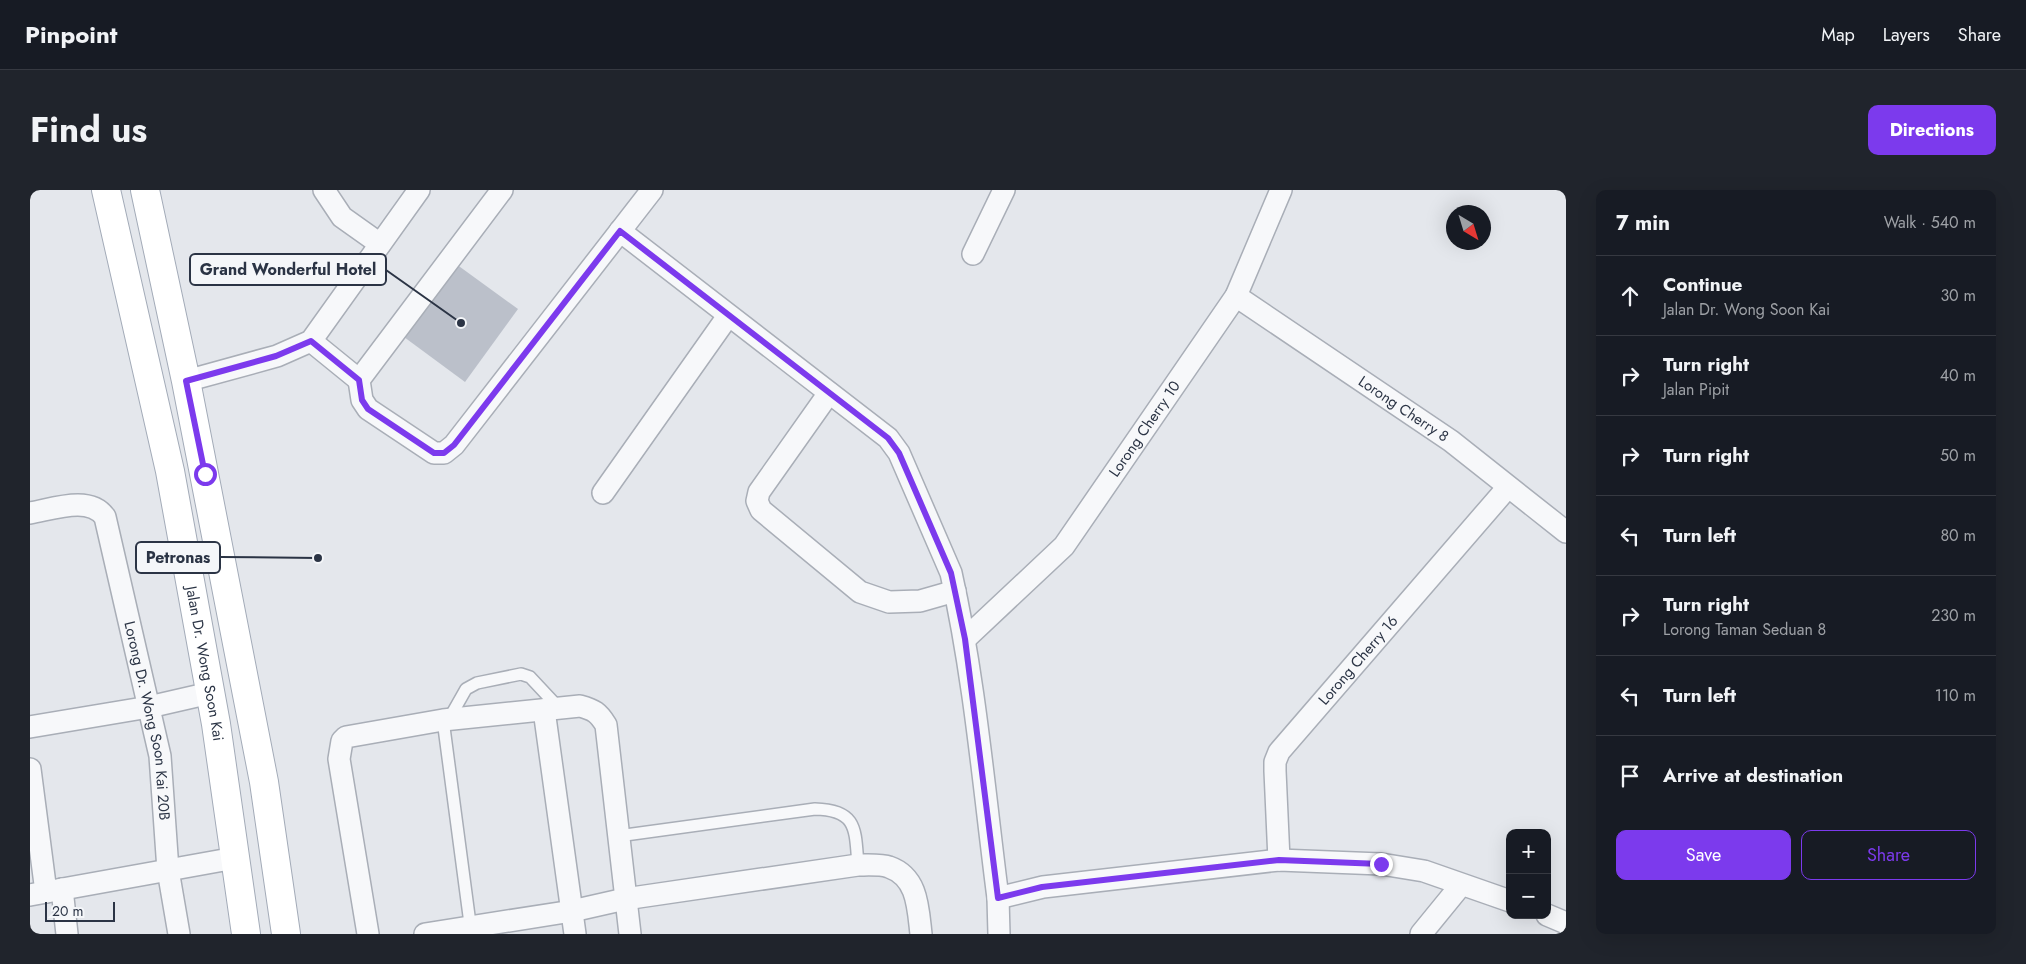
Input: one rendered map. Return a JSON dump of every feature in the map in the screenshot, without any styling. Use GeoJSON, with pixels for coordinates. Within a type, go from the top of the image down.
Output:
{"type":"FeatureCollection","features":[{"type":"Feature","properties":{"kind":"main road","name":"Jalan Dr. Wong Soon Kai"},"geometry":{"type":"LineString","coordinates":[[106,190],[170,472],[210,693],[246,934]]}},
{"type":"Feature","properties":{"kind":"main road"},"geometry":{"type":"LineString","coordinates":[[145,190],[186,381],[264,782],[286,934]]}},
{"type":"Feature","properties":{"kind":"street"},"geometry":{"type":"LineString","coordinates":[[324,190],[342,217],[380,244]]}},
{"type":"Feature","properties":{"kind":"street"},"geometry":{"type":"LineString","coordinates":[[186,381],[276,356],[311,341],[419,190]]}},
{"type":"Feature","properties":{"kind":"street"},"geometry":{"type":"LineString","coordinates":[[359,380],[502,190]]}},
{"type":"Feature","properties":{"kind":"street"},"geometry":{"type":"LineString","coordinates":[[311,341],[359,380],[362,400],[368,409],[434,453],[444,453],[454,445],[652,190]]}},
{"type":"Feature","properties":{"kind":"street"},"geometry":{"type":"LineString","coordinates":[[973,254],[1004,190]]}},
{"type":"Feature","properties":{"kind":"street","name":"Lorong Cherry 10"},"geometry":{"type":"LineString","coordinates":[[965,639],[1064,546],[1236,296],[1281,190]]}},
{"type":"Feature","properties":{"kind":"street"},"geometry":{"type":"LineString","coordinates":[[620,231],[888,438],[899,453],[951,573],[955,590],[965,639],[998,898],[999,934]]}},
{"type":"Feature","properties":{"kind":"street","name":"Lorong Cherry 8"},"geometry":{"type":"LineString","coordinates":[[1236,296],[1451,441],[1566,532]]}},
{"type":"Feature","properties":{"kind":"street"},"geometry":{"type":"LineString","coordinates":[[603,493],[728,316]]}},
{"type":"Feature","properties":{"kind":"street"},"geometry":{"type":"LineString","coordinates":[[829,393],[758,492],[757,501],[761,510],[860,592],[890,602],[920,601],[955,590]]}},
{"type":"Feature","properties":{"kind":"street","name":"Lorong Cherry 16"},"geometry":{"type":"LineString","coordinates":[[1279,860],[1275,762],[1279,752],[1508,486]]}},
{"type":"Feature","properties":{"kind":"street","name":"Lorong Dr. Wong Soon Kai 20B"},"geometry":{"type":"LineString","coordinates":[[30,513],[83,504],[100,509],[108,526],[160,756],[168,870],[179,934]]}},
{"type":"Feature","properties":{"kind":"street"},"geometry":{"type":"LineString","coordinates":[[30,727],[149,707],[210,693]]}},
{"type":"Feature","properties":{"kind":"street"},"geometry":{"type":"LineString","coordinates":[[368,934],[339,759],[342,741],[346,737],[446,719],[580,706],[600,714],[606,725],[630,934]]}},
{"type":"Feature","properties":{"kind":"street"},"geometry":{"type":"LineString","coordinates":[[552,709],[575,934]]}},
{"type":"Feature","properties":{"kind":"street"},"geometry":{"type":"LineString","coordinates":[[30,769],[46,892],[67,934]]}},
{"type":"Feature","properties":{"kind":"street"},"geometry":{"type":"LineString","coordinates":[[46,892],[235,858]]}},
{"type":"Feature","properties":{"kind":"street"},"geometry":{"type":"LineString","coordinates":[[998,898],[1042,887],[1279,860],[1381,864],[1424,871],[1506,900]]}},
{"type":"Feature","properties":{"kind":"street"},"geometry":{"type":"LineString","coordinates":[[425,934],[471,930],[625,899],[858,865],[889,866],[908,878],[916,899],[921,934]]}},
{"type":"Feature","properties":{"kind":"street"},"geometry":{"type":"LineString","coordinates":[[1421,934],[1461,885]]}},
{"type":"Feature","properties":{"kind":"street"},"geometry":{"type":"LineString","coordinates":[[1551,917],[1566,923]]}},
{"type":"Feature","properties":{"kind":"lane"},"geometry":{"type":"LineString","coordinates":[[471,930],[446,719],[466,689],[477,683],[521,674],[530,677],[552,709]]}},
{"type":"Feature","properties":{"kind":"lane"},"geometry":{"type":"LineString","coordinates":[[618,836],[815,809],[832,809],[846,816],[855,831],[858,865]]}},
{"type":"Feature","properties":{"kind":"building"},"geometry":{"type":"Polygon","coordinates":[[[456,264],[518,309],[465,382],[404,337],[456,264]]]}},
{"type":"Feature","properties":{"kind":"place","name":"Grand Wonderful Hotel"},"geometry":{"type":"Point","coordinates":[461,323]}},
{"type":"Feature","properties":{"kind":"place","name":"Petronas"},"geometry":{"type":"Point","coordinates":[318,558]}},
{"type":"Feature","properties":{"kind":"route"},"geometry":{"type":"LineString","coordinates":[[205,474],[186,381],[276,356],[311,341],[359,380],[362,400],[368,409],[434,453],[444,453],[454,445],[620,231],[888,438],[899,453],[951,573],[965,639],[998,898],[1042,887],[1279,860],[1381,864]]}}]}
